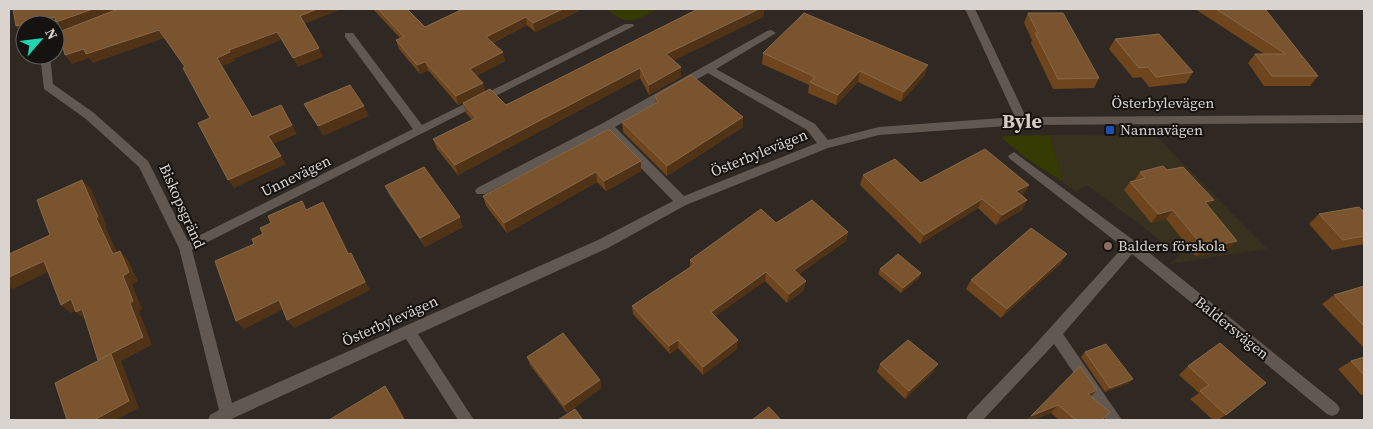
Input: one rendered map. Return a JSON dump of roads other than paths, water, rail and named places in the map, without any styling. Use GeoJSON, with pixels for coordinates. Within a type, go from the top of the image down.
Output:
{"type":"FeatureCollection","features":[{"type":"Feature","properties":{"kind":"street"},"geometry":{"type":"LineString","coordinates":[[970,9],[1022,121]]}},
{"type":"Feature","properties":{"kind":"street","name":"Unnevägen"},"geometry":{"type":"LineString","coordinates":[[186,248],[630,26]]}},
{"type":"Feature","properties":{"kind":"street"},"geometry":{"type":"LineString","coordinates":[[65,36],[82,30]]}},
{"type":"Feature","properties":{"kind":"street"},"geometry":{"type":"LineString","coordinates":[[481,191],[607,126],[771,33]]}},
{"type":"Feature","properties":{"kind":"street"},"geometry":{"type":"LineString","coordinates":[[348,35],[420,131]]}},
{"type":"Feature","properties":{"kind":"street","name":"Biskopsgränd"},"geometry":{"type":"LineString","coordinates":[[45,65],[48,86],[90,116],[144,164],[186,248],[227,413]]}},
{"type":"Feature","properties":{"kind":"street"},"geometry":{"type":"LineString","coordinates":[[709,68],[811,128],[825,145]]}},
{"type":"Feature","properties":{"kind":"street","name":"Österbylevägen"},"geometry":{"type":"LineString","coordinates":[[215,420],[408,330],[603,244],[682,202],[825,145],[879,131],[1022,121],[1364,119]]}},
{"type":"Feature","properties":{"kind":"street"},"geometry":{"type":"LineString","coordinates":[[607,126],[682,202]]}},
{"type":"Feature","properties":{"kind":"street","name":"Baldersvägen"},"geometry":{"type":"LineString","coordinates":[[1014,156],[1131,246],[1332,410]]}},
{"type":"Feature","properties":{"kind":"street"},"geometry":{"type":"LineString","coordinates":[[973,420],[1131,246]]}},
{"type":"Feature","properties":{"kind":"street"},"geometry":{"type":"LineString","coordinates":[[408,330],[467,420]]}},
{"type":"Feature","properties":{"kind":"street"},"geometry":{"type":"LineString","coordinates":[[1054,333],[1115,420]]}},
{"type":"Feature","properties":{"kind":"place","name":"Nannavägen"},"geometry":{"type":"Point","coordinates":[1110,130]}},
{"type":"Feature","properties":{"kind":"place","name":"Balders förskola"},"geometry":{"type":"Point","coordinates":[1108,246]}},
{"type":"Feature","properties":{"kind":"district","name":"Byle"},"geometry":{"type":"Point","coordinates":[1022,121]}}]}
